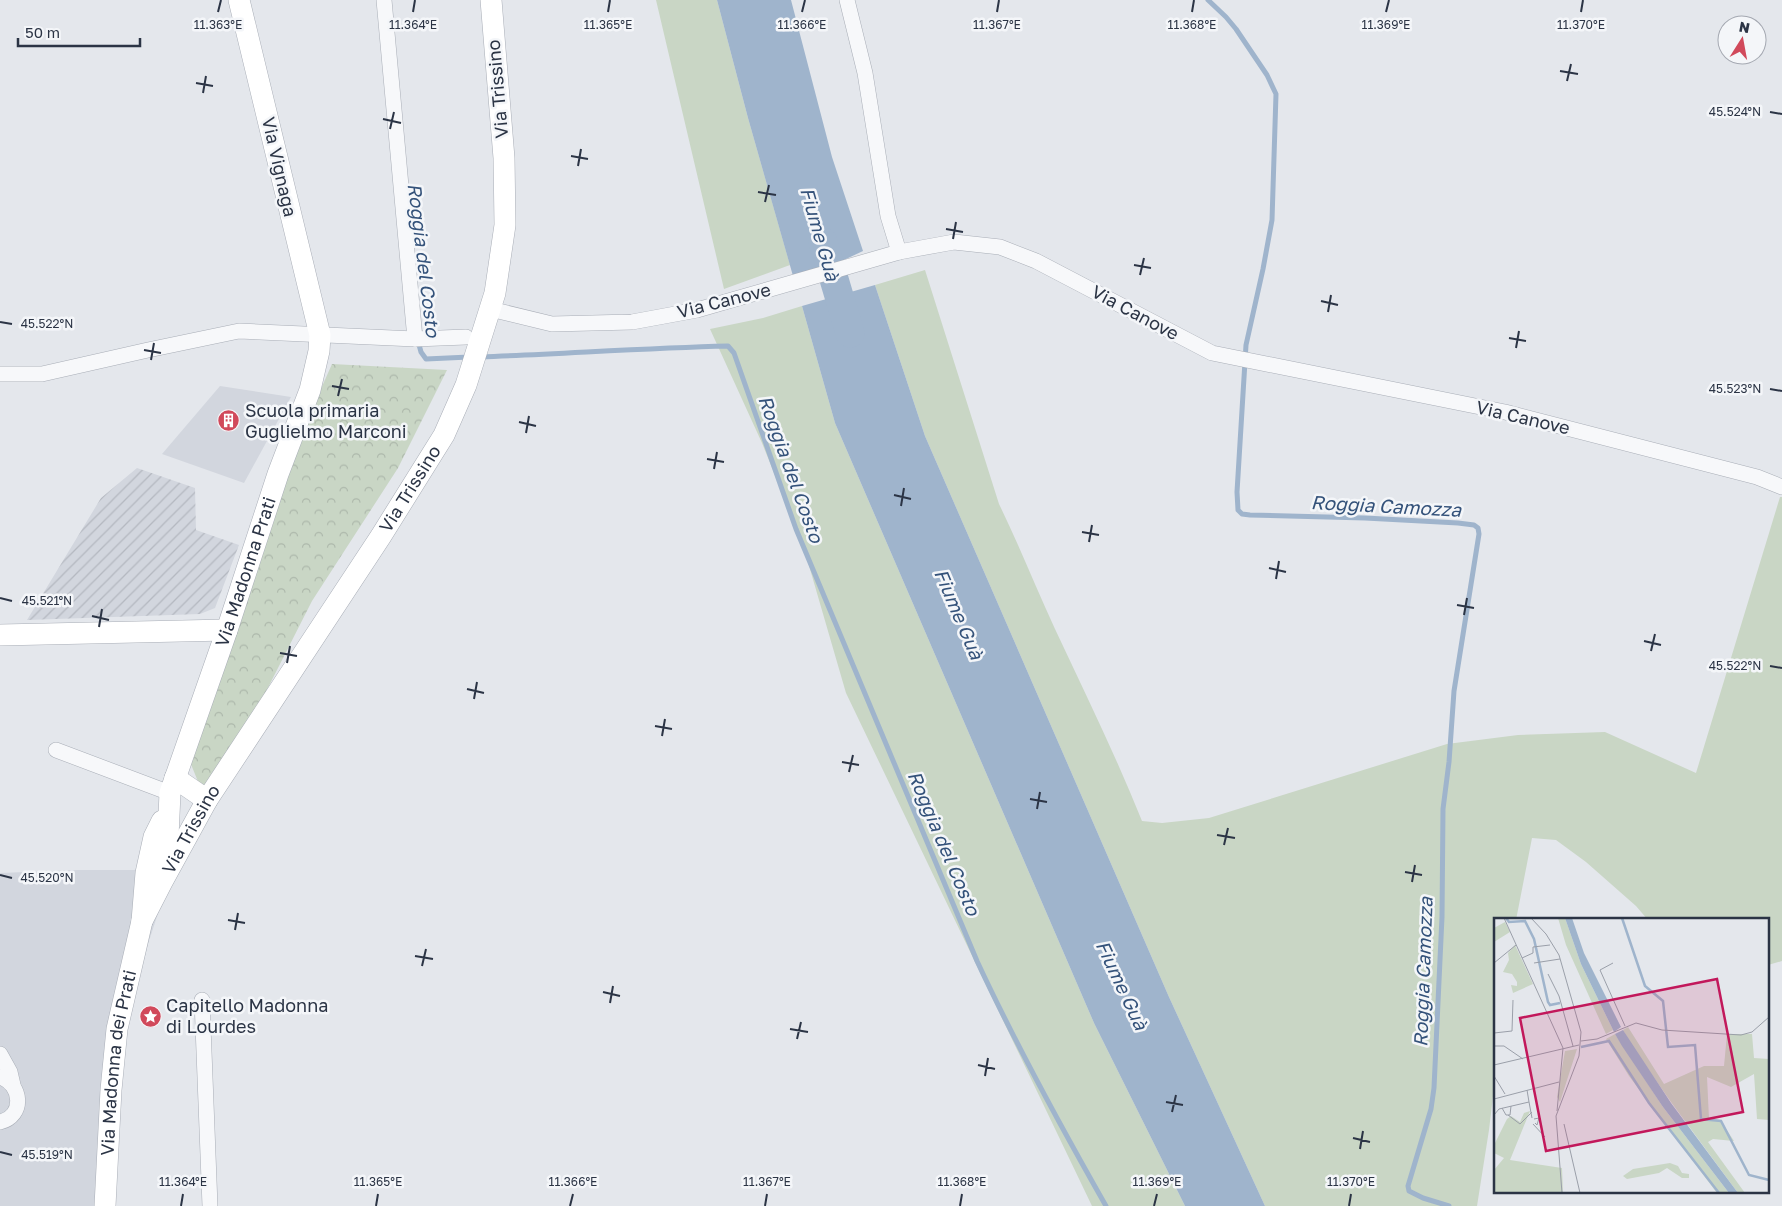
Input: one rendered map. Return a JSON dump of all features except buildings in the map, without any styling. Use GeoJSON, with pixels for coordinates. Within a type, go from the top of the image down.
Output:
{"type":"FeatureCollection","features":[{"type":"Feature","properties":{"kind":"main road","name":"Via Vignaga"},"geometry":{"type":"LineString","coordinates":[[239,0],[320,335]]}},
{"type":"Feature","properties":{"kind":"main road","name":"Via Trissino"},"geometry":{"type":"LineString","coordinates":[[142,921],[207,800],[382,536],[444,435],[466,385],[494,293],[505,225],[504,158],[491,0]]}},
{"type":"Feature","properties":{"kind":"main road","name":"Via Madonna Prati"},"geometry":{"type":"LineString","coordinates":[[171,794],[278,474],[310,390],[319,351],[320,335]]}},
{"type":"Feature","properties":{"kind":"main road"},"geometry":{"type":"LineString","coordinates":[[0,635],[227,630]]}},
{"type":"Feature","properties":{"kind":"main road"},"geometry":{"type":"LineString","coordinates":[[171,794],[207,800]]}},
{"type":"Feature","properties":{"kind":"main road"},"geometry":{"type":"LineString","coordinates":[[162,882],[171,794]]}},
{"type":"Feature","properties":{"kind":"main road"},"geometry":{"type":"LineString","coordinates":[[142,921],[146,873],[154,837],[171,794]]}},
{"type":"Feature","properties":{"kind":"main road","name":"Via Madonna dei Prati"},"geometry":{"type":"LineString","coordinates":[[105,1206],[111,1090],[117,1029],[142,921]]}},
{"type":"Feature","properties":{"kind":"street"},"geometry":{"type":"LineString","coordinates":[[384,0],[415,339]]}},
{"type":"Feature","properties":{"kind":"street"},"geometry":{"type":"LineString","coordinates":[[846,0],[865,73],[888,216],[899,252]]}},
{"type":"Feature","properties":{"kind":"street","name":"Via Canove"},"geometry":{"type":"LineString","coordinates":[[490,309],[552,324],[632,322],[696,310],[899,252],[954,242],[1000,246],[1036,261],[1212,353],[1505,412],[1757,476],[1782,487]]}},
{"type":"Feature","properties":{"kind":"street"},"geometry":{"type":"LineString","coordinates":[[0,374],[42,374],[239,331],[415,339],[466,337]]}},
{"type":"Feature","properties":{"kind":"street"},"geometry":{"type":"LineString","coordinates":[[56,750],[171,794]]}},
{"type":"Feature","properties":{"kind":"street"},"geometry":{"type":"LineString","coordinates":[[202,1000],[210,1206]]}},
{"type":"Feature","properties":{"kind":"street"},"geometry":{"type":"LineString","coordinates":[[0,1054],[10,1072],[17,1091],[18,1106],[10,1117],[0,1122]]}},
{"type":"Feature","properties":{"kind":"street"},"geometry":{"type":"LineString","coordinates":[[0,1077],[14,1085]]}},
{"type":"Feature","properties":{"kind":"shaded area"},"geometry":{"type":"Polygon","coordinates":[[[220,386],[291,397],[244,483],[162,454],[220,386]]]}},
{"type":"Feature","properties":{"kind":"shaded area"},"geometry":{"type":"Polygon","coordinates":[[[137,468],[195,488],[196,530],[239,545],[215,608],[200,614],[27,620],[101,498],[137,468]]]}},
{"type":"Feature","properties":{"kind":"shaded area"},"geometry":{"type":"Polygon","coordinates":[[[78,870],[175,870],[162,901],[148,944],[134,997],[119,1070],[115,1206],[0,1206],[0,873],[78,870]]]}},
{"type":"Feature","properties":{"kind":"green space"},"geometry":{"type":"Polygon","coordinates":[[[656,0],[717,0],[790,265],[724,289],[656,0]]]}},
{"type":"Feature","properties":{"kind":"green space"},"geometry":{"type":"Polygon","coordinates":[[[925,270],[999,504],[1142,821],[1162,823],[1209,818],[1447,744],[1518,735],[1605,732],[1696,773],[1780,497],[1782,497],[1782,961],[1770,964],[1770,918],[1646,918],[1636,906],[1586,862],[1556,840],[1532,838],[1516,918],[1494,918],[1494,1088],[1477,1206],[1265,1206],[1169,997],[925,436],[875,285],[925,270]]]}},
{"type":"Feature","properties":{"kind":"green space"},"geometry":{"type":"Polygon","coordinates":[[[802,306],[835,423],[1094,1023],[1185,1206],[1092,1206],[846,693],[803,545],[762,443],[710,329],[763,318],[802,306]]]}},
{"type":"Feature","properties":{"kind":"green space"},"geometry":{"type":"Polygon","coordinates":[[[332,364],[447,370],[398,468],[312,601],[208,806],[188,757],[292,454],[332,364]]]}},
{"type":"Feature","properties":{"kind":"water"},"geometry":{"type":"Polygon","coordinates":[[[717,0],[791,0],[832,157],[863,251],[795,283],[748,118],[717,0]]]}},
{"type":"Feature","properties":{"kind":"water"},"geometry":{"type":"Polygon","coordinates":[[[875,285],[925,436],[1169,997],[1265,1206],[1185,1206],[1094,1023],[835,423],[802,306],[875,285]]]}},
{"type":"Feature","properties":{"kind":"waterway","name":"Roggia Camozza"},"geometry":{"type":"LineString","coordinates":[[1208,0],[1236,29],[1267,75],[1276,94],[1272,220],[1246,345],[1237,492],[1238,510],[1242,514],[1250,515],[1458,523],[1474,525],[1478,528],[1479,534],[1454,691],[1449,762],[1443,809],[1442,917],[1434,1088],[1431,1109],[1408,1186],[1409,1191],[1423,1198],[1449,1206]]}},
{"type":"Feature","properties":{"kind":"waterway","name":"Fiume Guà"},"geometry":{"type":"LineString","coordinates":[[823,242],[850,333]]}},
{"type":"Feature","properties":{"kind":"waterway","name":"Roggia del Costo"},"geometry":{"type":"LineString","coordinates":[[418,341],[421,352],[426,359],[469,357]]}},
{"type":"Feature","properties":{"kind":"waterway","name":"Roggia del Costo"},"geometry":{"type":"LineString","coordinates":[[480,357],[728,346],[734,353],[796,529],[977,961],[1039,1085],[1106,1206]]}},
{"type":"Feature","properties":{"kind":"place","name":"Scuola primaria Guglielmo Marconi"},"geometry":{"type":"Point","coordinates":[229,421]}},
{"type":"Feature","properties":{"kind":"place","name":"Capitello Madonna di Lourdes"},"geometry":{"type":"Point","coordinates":[150,1016]}}]}
